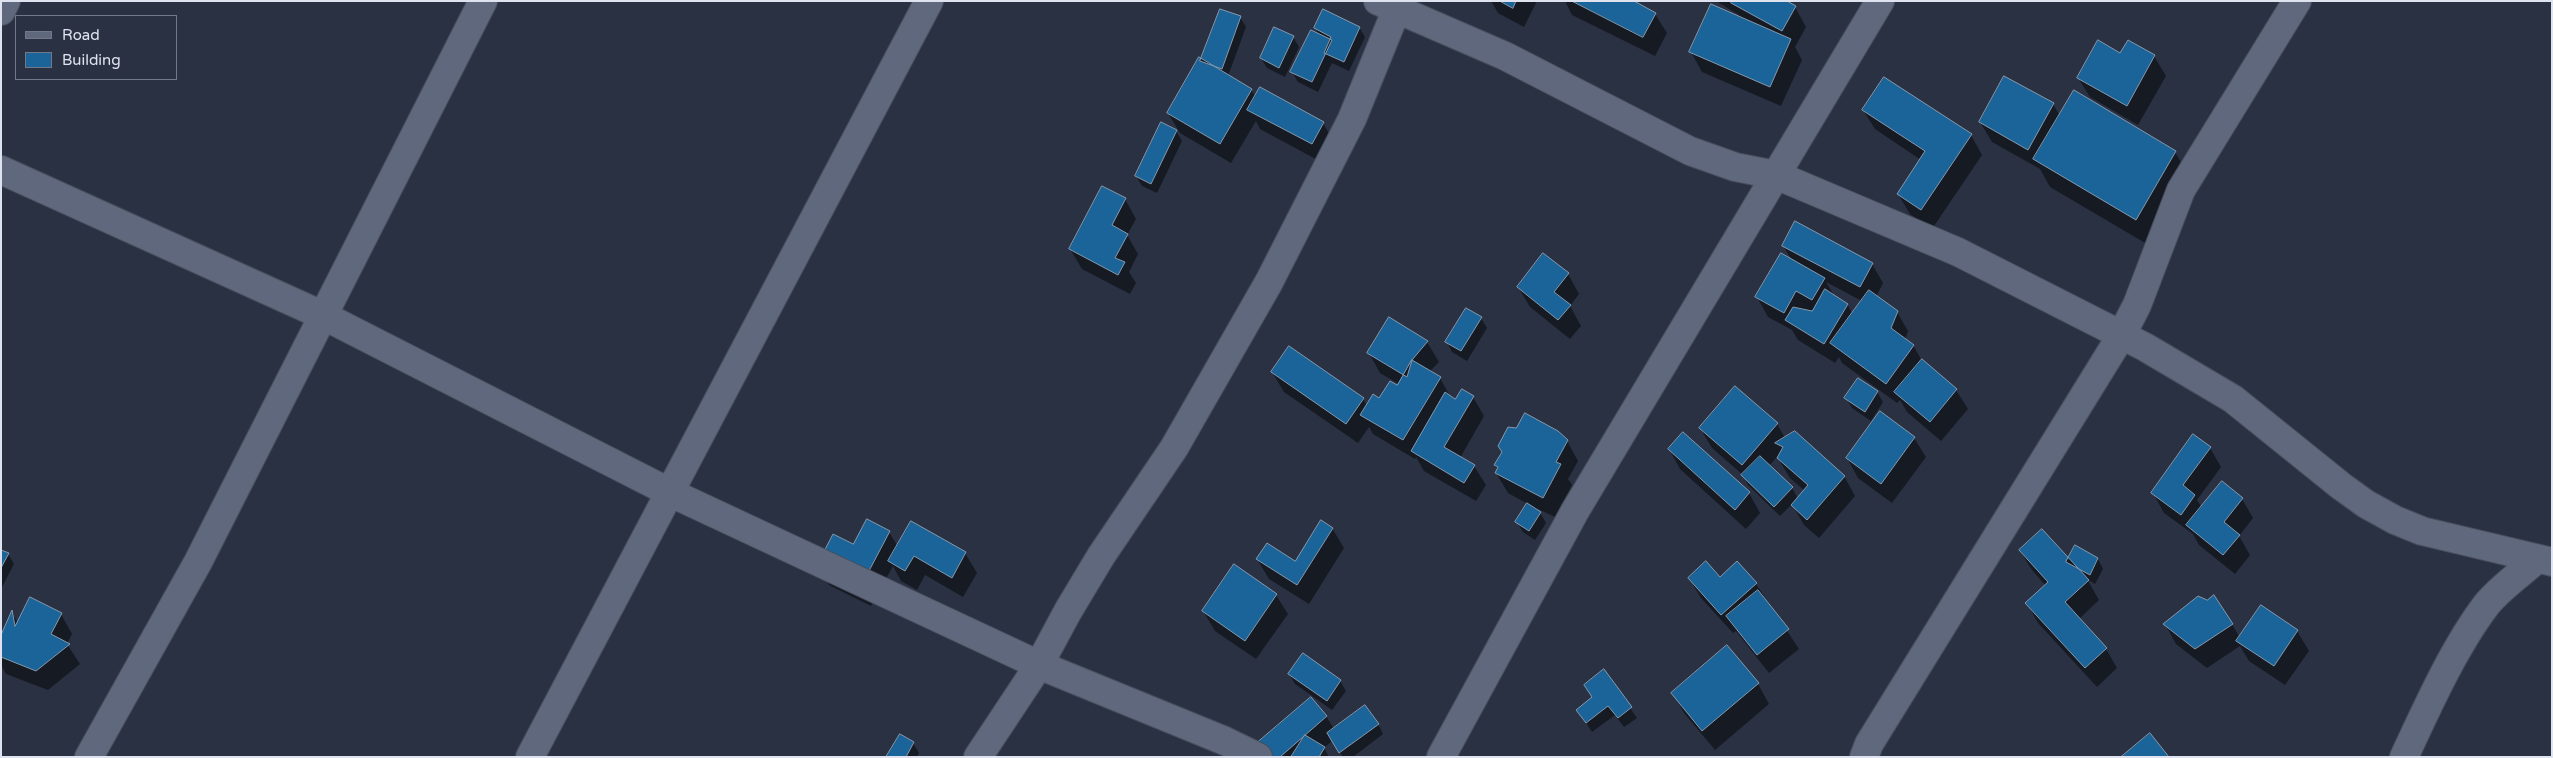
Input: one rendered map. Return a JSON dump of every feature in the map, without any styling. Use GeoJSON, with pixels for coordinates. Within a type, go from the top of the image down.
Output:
{"type":"FeatureCollection","features":[{"type":"Feature","properties":{"kind":"street"},"geometry":{"type":"LineString","coordinates":[[1,11],[6,1]]}},
{"type":"Feature","properties":{"kind":"street"},"geometry":{"type":"LineString","coordinates":[[89,757],[198,562],[483,1]]}},
{"type":"Feature","properties":{"kind":"street"},"geometry":{"type":"LineString","coordinates":[[530,757],[929,1]]}},
{"type":"Feature","properties":{"kind":"street"},"geometry":{"type":"LineString","coordinates":[[1441,757],[1574,511],[1880,1]]}},
{"type":"Feature","properties":{"kind":"street"},"geometry":{"type":"LineString","coordinates":[[1864,757],[1869,744],[2121,336],[2137,305],[2181,190],[2296,1]]}},
{"type":"Feature","properties":{"kind":"street"},"geometry":{"type":"LineString","coordinates":[[978,757],[1039,665],[1101,556],[1174,448],[1269,282],[1352,119],[1391,4],[1505,56],[1690,151],[1736,167],[1776,175],[1958,252],[2145,347],[2233,399],[2366,504],[2422,531],[2544,561]]}},
{"type":"Feature","properties":{"kind":"street"},"geometry":{"type":"LineString","coordinates":[[1,170],[324,316],[671,493],[1039,665],[1225,740],[1258,757]]}},
{"type":"Feature","properties":{"kind":"street"},"geometry":{"type":"LineString","coordinates":[[2404,757],[2426,709],[2488,603],[2544,561]]}},
{"type":"Feature","properties":{"kind":"building"},"geometry":{"type":"Polygon","coordinates":[[[1500,1],[1516,1],[1513,8],[1500,1]]]}},
{"type":"Feature","properties":{"kind":"building"},"geometry":{"type":"Polygon","coordinates":[[[1572,1],[1634,1],[1656,13],[1643,37],[1572,1]]]}},
{"type":"Feature","properties":{"kind":"building"},"geometry":{"type":"Polygon","coordinates":[[[1732,1],[1787,1],[1796,6],[1782,31],[1731,3],[1732,1]]]}},
{"type":"Feature","properties":{"kind":"building"},"geometry":{"type":"Polygon","coordinates":[[[1711,4],[1791,39],[1770,87],[1689,52],[1711,4]]]}},
{"type":"Feature","properties":{"kind":"building"},"geometry":{"type":"Polygon","coordinates":[[[1220,9],[1241,16],[1222,69],[1200,61],[1220,9]]]}},
{"type":"Feature","properties":{"kind":"building"},"geometry":{"type":"Polygon","coordinates":[[[1323,9],[1360,27],[1344,62],[1324,53],[1331,37],[1314,28],[1323,9]]]}},
{"type":"Feature","properties":{"kind":"building"},"geometry":{"type":"Polygon","coordinates":[[[1274,27],[1294,36],[1279,68],[1260,58],[1274,27]]]}},
{"type":"Feature","properties":{"kind":"building"},"geometry":{"type":"Polygon","coordinates":[[[1311,30],[1332,40],[1312,82],[1290,72],[1311,30]]]}},
{"type":"Feature","properties":{"kind":"building"},"geometry":{"type":"Polygon","coordinates":[[[2098,40],[2120,53],[2128,40],[2155,55],[2127,106],[2077,78],[2098,40]]]}},
{"type":"Feature","properties":{"kind":"building"},"geometry":{"type":"Polygon","coordinates":[[[1199,57],[1252,89],[1220,144],[1167,113],[1199,57]]]}},
{"type":"Feature","properties":{"kind":"building"},"geometry":{"type":"Polygon","coordinates":[[[2004,76],[2054,103],[2028,150],[1979,122],[2004,76]]]}},
{"type":"Feature","properties":{"kind":"building"},"geometry":{"type":"Polygon","coordinates":[[[1884,77],[1972,134],[1921,210],[1897,194],[1925,151],[1862,110],[1884,77]]]}},
{"type":"Feature","properties":{"kind":"building"},"geometry":{"type":"Polygon","coordinates":[[[1260,87],[1324,122],[1312,144],[1247,110],[1260,87]]]}},
{"type":"Feature","properties":{"kind":"building"},"geometry":{"type":"Polygon","coordinates":[[[2074,90],[2176,151],[2136,220],[2033,159],[2074,90]]]}},
{"type":"Feature","properties":{"kind":"building"},"geometry":{"type":"Polygon","coordinates":[[[1161,122],[1177,130],[1151,184],[1135,176],[1161,122]]]}},
{"type":"Feature","properties":{"kind":"building"},"geometry":{"type":"Polygon","coordinates":[[[1102,186],[1126,198],[1112,225],[1128,234],[1115,258],[1125,262],[1118,275],[1069,249],[1102,186]]]}},
{"type":"Feature","properties":{"kind":"building"},"geometry":{"type":"Polygon","coordinates":[[[1795,221],[1873,263],[1860,287],[1782,246],[1795,221]]]}},
{"type":"Feature","properties":{"kind":"building"},"geometry":{"type":"Polygon","coordinates":[[[1543,253],[1569,273],[1554,292],[1571,305],[1558,320],[1517,287],[1543,253]]]}},
{"type":"Feature","properties":{"kind":"building"},"geometry":{"type":"Polygon","coordinates":[[[1781,253],[1825,278],[1812,300],[1796,291],[1784,313],[1755,297],[1781,253]]]}},
{"type":"Feature","properties":{"kind":"building"},"geometry":{"type":"Polygon","coordinates":[[[1825,289],[1848,304],[1824,344],[1785,320],[1793,307],[1812,311],[1825,289]]]}},
{"type":"Feature","properties":{"kind":"building"},"geometry":{"type":"Polygon","coordinates":[[[1869,290],[1898,311],[1891,328],[1914,345],[1886,384],[1830,343],[1869,290]]]}},
{"type":"Feature","properties":{"kind":"building"},"geometry":{"type":"Polygon","coordinates":[[[1466,308],[1482,317],[1461,351],[1445,342],[1466,308]]]}},
{"type":"Feature","properties":{"kind":"building"},"geometry":{"type":"Polygon","coordinates":[[[1389,317],[1428,341],[1412,360],[1407,377],[1367,353],[1389,317]]]}},
{"type":"Feature","properties":{"kind":"building"},"geometry":{"type":"Polygon","coordinates":[[[1289,346],[1364,398],[1346,424],[1271,372],[1289,346]]]}},
{"type":"Feature","properties":{"kind":"building"},"geometry":{"type":"Polygon","coordinates":[[[1922,359],[1957,389],[1930,422],[1894,392],[1922,359]]]}},
{"type":"Feature","properties":{"kind":"building"},"geometry":{"type":"Polygon","coordinates":[[[1412,360],[1441,377],[1403,440],[1360,415],[1373,394],[1379,398],[1390,381],[1397,385],[1412,360]]]}},
{"type":"Feature","properties":{"kind":"building"},"geometry":{"type":"Polygon","coordinates":[[[1858,378],[1878,391],[1865,412],[1844,398],[1858,378]]]}},
{"type":"Feature","properties":{"kind":"building"},"geometry":{"type":"Polygon","coordinates":[[[1735,386],[1778,423],[1742,465],[1699,428],[1735,386]]]}},
{"type":"Feature","properties":{"kind":"building"},"geometry":{"type":"Polygon","coordinates":[[[1462,389],[1474,396],[1444,447],[1475,465],[1464,483],[1411,451],[1445,392],[1455,399],[1462,389]]]}},
{"type":"Feature","properties":{"kind":"building"},"geometry":{"type":"Polygon","coordinates":[[[1880,411],[1915,437],[1881,484],[1846,458],[1880,411]]]}},
{"type":"Feature","properties":{"kind":"building"},"geometry":{"type":"Polygon","coordinates":[[[1525,413],[1558,431],[1568,440],[1556,462],[1561,464],[1543,498],[1495,473],[1498,467],[1494,465],[1502,452],[1498,446],[1508,427],[1516,428],[1525,413]]]}},
{"type":"Feature","properties":{"kind":"building"},"geometry":{"type":"Polygon","coordinates":[[[1795,431],[1845,476],[1807,520],[1791,505],[1808,485],[1777,458],[1783,447],[1775,443],[1795,431]]]}},
{"type":"Feature","properties":{"kind":"building"},"geometry":{"type":"Polygon","coordinates":[[[1683,432],[1750,492],[1735,510],[1668,449],[1683,432]]]}},
{"type":"Feature","properties":{"kind":"building"},"geometry":{"type":"Polygon","coordinates":[[[2193,434],[2211,447],[2183,485],[2195,495],[2181,515],[2151,493],[2193,434]]]}},
{"type":"Feature","properties":{"kind":"building"},"geometry":{"type":"Polygon","coordinates":[[[1760,456],[1793,487],[1774,507],[1741,475],[1760,456]]]}},
{"type":"Feature","properties":{"kind":"building"},"geometry":{"type":"Polygon","coordinates":[[[2222,481],[2243,498],[2224,522],[2240,535],[2223,555],[2186,525],[2222,481]]]}},
{"type":"Feature","properties":{"kind":"building"},"geometry":{"type":"Polygon","coordinates":[[[1527,503],[1541,512],[1529,531],[1515,522],[1527,503]]]}},
{"type":"Feature","properties":{"kind":"building"},"geometry":{"type":"Polygon","coordinates":[[[867,519],[890,531],[860,588],[817,565],[833,534],[853,544],[867,519]]]}},
{"type":"Feature","properties":{"kind":"building"},"geometry":{"type":"Polygon","coordinates":[[[1321,520],[1333,528],[1297,585],[1256,559],[1267,543],[1295,561],[1321,520]]]}},
{"type":"Feature","properties":{"kind":"building"},"geometry":{"type":"Polygon","coordinates":[[[911,521],[966,552],[952,578],[914,556],[905,571],[888,561],[911,521]]]}},
{"type":"Feature","properties":{"kind":"building"},"geometry":{"type":"Polygon","coordinates":[[[2042,529],[2089,580],[2065,602],[2107,648],[2085,668],[2025,603],[2048,582],[2019,550],[2042,529]]]}},
{"type":"Feature","properties":{"kind":"building"},"geometry":{"type":"Polygon","coordinates":[[[2075,545],[2098,558],[2090,575],[2066,562],[2075,545]]]}},
{"type":"Feature","properties":{"kind":"building"},"geometry":{"type":"Polygon","coordinates":[[[1,550],[9,553],[1,568],[1,550]]]}},
{"type":"Feature","properties":{"kind":"building"},"geometry":{"type":"Polygon","coordinates":[[[1706,561],[1720,577],[1737,561],[1757,583],[1721,615],[1688,578],[1706,561]]]}},
{"type":"Feature","properties":{"kind":"building"},"geometry":{"type":"Polygon","coordinates":[[[1234,564],[1277,594],[1245,641],[1202,611],[1234,564]]]}},
{"type":"Feature","properties":{"kind":"building"},"geometry":{"type":"Polygon","coordinates":[[[1758,590],[1789,629],[1757,655],[1726,616],[1758,590]]]}},
{"type":"Feature","properties":{"kind":"building"},"geometry":{"type":"Polygon","coordinates":[[[2214,595],[2233,624],[2195,649],[2163,624],[2198,596],[2207,600],[2214,595]]]}},
{"type":"Feature","properties":{"kind":"building"},"geometry":{"type":"Polygon","coordinates":[[[30,597],[62,613],[51,634],[70,644],[36,671],[1,657],[1,635],[12,610],[15,626],[30,597]]]}},
{"type":"Feature","properties":{"kind":"building"},"geometry":{"type":"Polygon","coordinates":[[[2261,605],[2298,630],[2274,666],[2236,641],[2261,605]]]}},
{"type":"Feature","properties":{"kind":"building"},"geometry":{"type":"Polygon","coordinates":[[[1727,645],[1759,683],[1702,731],[1671,693],[1727,645]]]}},
{"type":"Feature","properties":{"kind":"building"},"geometry":{"type":"Polygon","coordinates":[[[1303,653],[1341,680],[1327,701],[1288,674],[1303,653]]]}},
{"type":"Feature","properties":{"kind":"building"},"geometry":{"type":"Polygon","coordinates":[[[1604,669],[1632,707],[1618,718],[1608,706],[1586,723],[1576,710],[1592,697],[1584,685],[1604,669]]]}},
{"type":"Feature","properties":{"kind":"building"},"geometry":{"type":"Polygon","coordinates":[[[1311,697],[1327,716],[1280,757],[1268,757],[1257,743],[1311,697]]]}},
{"type":"Feature","properties":{"kind":"building"},"geometry":{"type":"Polygon","coordinates":[[[1365,705],[1379,724],[1339,753],[1327,733],[1365,705]]]}},
{"type":"Feature","properties":{"kind":"building"},"geometry":{"type":"Polygon","coordinates":[[[2150,733],[2169,757],[2121,757],[2150,733]]]}},
{"type":"Feature","properties":{"kind":"building"},"geometry":{"type":"Polygon","coordinates":[[[900,734],[914,742],[906,757],[886,757],[900,734]]]}},
{"type":"Feature","properties":{"kind":"building"},"geometry":{"type":"Polygon","coordinates":[[[1305,735],[1325,747],[1319,757],[1291,757],[1305,735]]]}}]}
